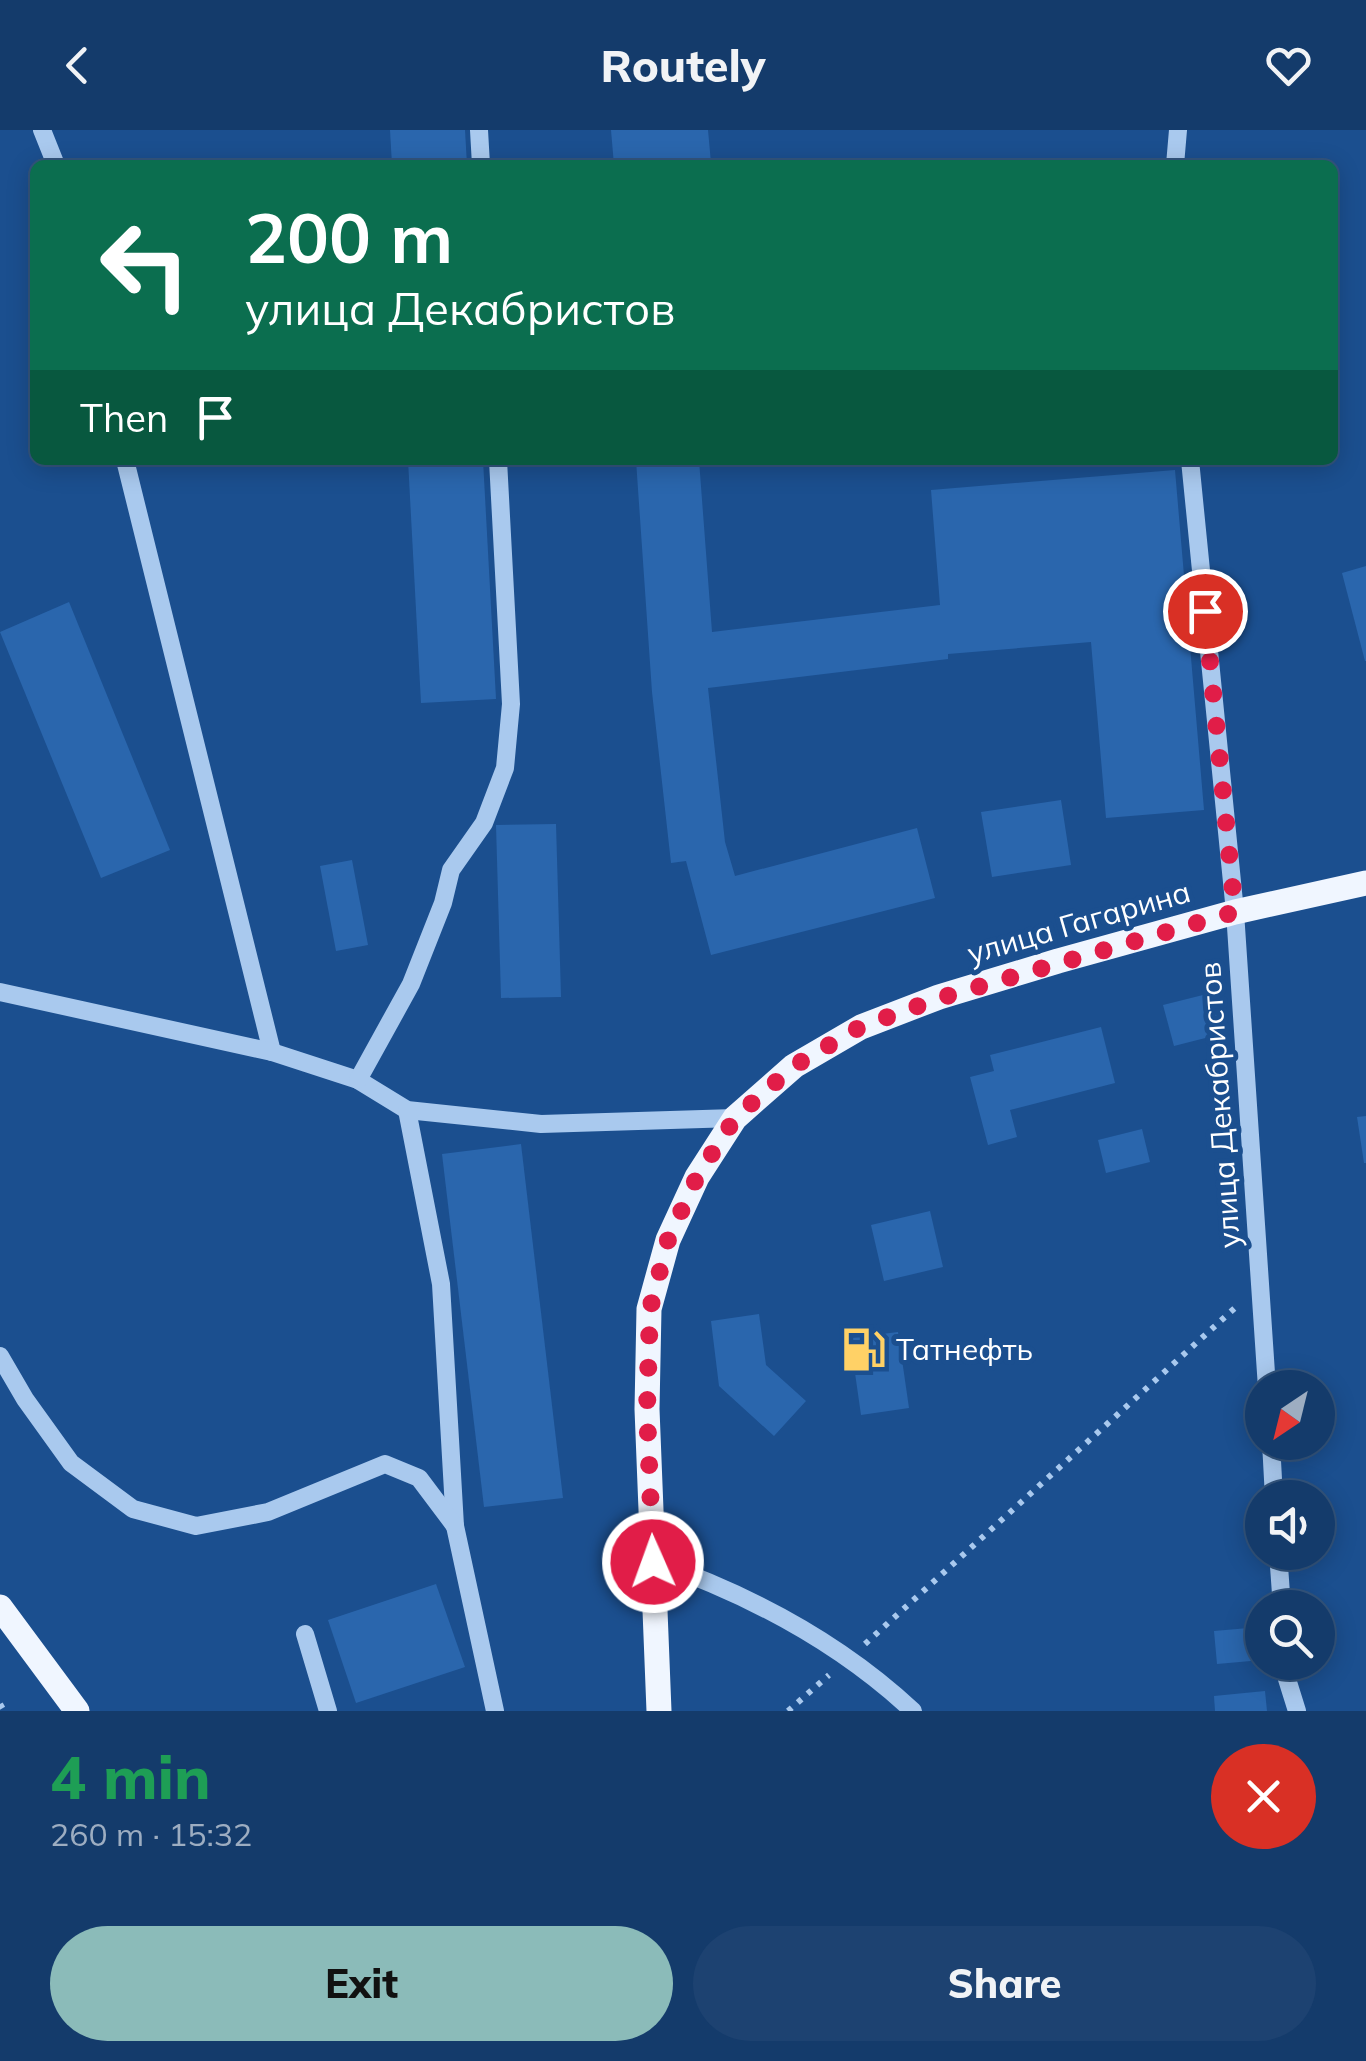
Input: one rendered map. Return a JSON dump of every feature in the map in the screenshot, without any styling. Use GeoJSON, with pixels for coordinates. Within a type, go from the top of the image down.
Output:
{"type":"FeatureCollection","features":[{"type":"Feature","properties":{"kind":"main road","name":"улица Гагарина"},"geometry":{"type":"LineString","coordinates":[[660,1711],[647,1410],[650,1309],[668,1240],[697,1177],[735,1118],[794,1066],[860,1027],[956,992],[1235,912],[1366,883]]}},
{"type":"Feature","properties":{"kind":"main road"},"geometry":{"type":"LineString","coordinates":[[0,1607],[76,1711]]}},
{"type":"Feature","properties":{"kind":"street"},"geometry":{"type":"LineString","coordinates":[[42,130],[54,160]]}},
{"type":"Feature","properties":{"kind":"street"},"geometry":{"type":"LineString","coordinates":[[480,130],[481,160]]}},
{"type":"Feature","properties":{"kind":"street"},"geometry":{"type":"LineString","coordinates":[[1175,160],[1178,130]]}},
{"type":"Feature","properties":{"kind":"street"},"geometry":{"type":"LineString","coordinates":[[126,465],[272,1052]]}},
{"type":"Feature","properties":{"kind":"street"},"geometry":{"type":"LineString","coordinates":[[358,1080],[411,984],[452,870],[484,823],[504,768],[512,704],[498,465]]}},
{"type":"Feature","properties":{"kind":"street","name":"улица Декабристов"},"geometry":{"type":"LineString","coordinates":[[1190,465],[1235,912],[1266,1370]]}},
{"type":"Feature","properties":{"kind":"street"},"geometry":{"type":"LineString","coordinates":[[0,992],[272,1052],[358,1080],[407,1110],[541,1124],[735,1118]]}},
{"type":"Feature","properties":{"kind":"street"},"geometry":{"type":"LineString","coordinates":[[407,1110],[441,1284],[455,1526],[494,1711]]}},
{"type":"Feature","properties":{"kind":"street"},"geometry":{"type":"LineString","coordinates":[[0,1356],[24,1399],[71,1463],[134,1509],[196,1526],[268,1512],[385,1464],[420,1478],[455,1526]]}},
{"type":"Feature","properties":{"kind":"street"},"geometry":{"type":"LineString","coordinates":[[0,1386],[24,1399]]}},
{"type":"Feature","properties":{"kind":"street"},"geometry":{"type":"LineString","coordinates":[[653,1562],[714,1582],[790,1621],[848,1659],[913,1711]]}},
{"type":"Feature","properties":{"kind":"street"},"geometry":{"type":"LineString","coordinates":[[306,1634],[328,1711]]}},
{"type":"Feature","properties":{"kind":"street"},"geometry":{"type":"LineString","coordinates":[[1286,1680],[1297,1711]]}},
{"type":"Feature","properties":{"kind":"path"},"geometry":{"type":"LineString","coordinates":[[788,1711],[1260,1284]]}},
{"type":"Feature","properties":{"kind":"path"},"geometry":{"type":"LineString","coordinates":[[0,1704],[4,1711]]}},
{"type":"Feature","properties":{"kind":"building"},"geometry":{"type":"Polygon","coordinates":[[[390,130],[465,130],[467,160],[392,160],[390,130]]]}},
{"type":"Feature","properties":{"kind":"building"},"geometry":{"type":"Polygon","coordinates":[[[611,130],[708,130],[711,160],[614,160],[611,130]]]}},
{"type":"Feature","properties":{"kind":"building"},"geometry":{"type":"Polygon","coordinates":[[[408,465],[483,465],[496,699],[421,703],[408,465]]]}},
{"type":"Feature","properties":{"kind":"building"},"geometry":{"type":"Polygon","coordinates":[[[636,465],[699,465],[712,632],[940,605],[931,490],[1175,470],[1204,810],[1106,818],[1091,642],[948,654],[948,659],[708,688],[725,842],[735,876],[917,828],[935,898],[711,955],[686,861],[671,863],[652,692],[636,465]]]}},
{"type":"Feature","properties":{"kind":"building"},"geometry":{"type":"Polygon","coordinates":[[[1366,566],[1366,661],[1365,661],[1342,573],[1366,566]]]}},
{"type":"Feature","properties":{"kind":"building"},"geometry":{"type":"Polygon","coordinates":[[[69,602],[170,850],[101,878],[0,632],[69,602]]]}},
{"type":"Feature","properties":{"kind":"building"},"geometry":{"type":"Polygon","coordinates":[[[1061,800],[1071,865],[992,877],[981,812],[1061,800]]]}},
{"type":"Feature","properties":{"kind":"building"},"geometry":{"type":"Polygon","coordinates":[[[556,824],[561,997],[501,998],[496,825],[556,824]]]}},
{"type":"Feature","properties":{"kind":"building"},"geometry":{"type":"Polygon","coordinates":[[[352,860],[368,945],[336,951],[320,866],[352,860]]]}},
{"type":"Feature","properties":{"kind":"building"},"geometry":{"type":"Polygon","coordinates":[[[1211,993],[1221,1034],[1174,1046],[1163,1005],[1211,993]]]}},
{"type":"Feature","properties":{"kind":"building"},"geometry":{"type":"Polygon","coordinates":[[[1101,1027],[1115,1083],[1010,1110],[1017,1137],[988,1145],[970,1077],[994,1071],[990,1055],[1101,1027]]]}},
{"type":"Feature","properties":{"kind":"building"},"geometry":{"type":"Polygon","coordinates":[[[1366,1116],[1366,1163],[1364,1163],[1357,1117],[1366,1116]]]}},
{"type":"Feature","properties":{"kind":"building"},"geometry":{"type":"Polygon","coordinates":[[[1142,1129],[1150,1162],[1106,1173],[1098,1140],[1142,1129]]]}},
{"type":"Feature","properties":{"kind":"building"},"geometry":{"type":"Polygon","coordinates":[[[521,1144],[563,1498],[484,1507],[442,1154],[521,1144]]]}},
{"type":"Feature","properties":{"kind":"building"},"geometry":{"type":"Polygon","coordinates":[[[930,1211],[943,1267],[884,1281],[871,1225],[930,1211]]]}},
{"type":"Feature","properties":{"kind":"building"},"geometry":{"type":"Polygon","coordinates":[[[759,1314],[766,1365],[806,1401],[774,1436],[719,1386],[711,1321],[759,1314]]]}},
{"type":"Feature","properties":{"kind":"building"},"geometry":{"type":"Polygon","coordinates":[[[898,1332],[909,1408],[861,1415],[850,1338],[898,1332]]]}},
{"type":"Feature","properties":{"kind":"building"},"geometry":{"type":"Polygon","coordinates":[[[436,1584],[465,1667],[356,1703],[328,1620],[436,1584]]]}},
{"type":"Feature","properties":{"kind":"building"},"geometry":{"type":"Polygon","coordinates":[[[1245,1628],[1245,1662],[1217,1664],[1214,1631],[1245,1628]]]}},
{"type":"Feature","properties":{"kind":"building"},"geometry":{"type":"Polygon","coordinates":[[[1265,1691],[1267,1711],[1215,1711],[1214,1696],[1265,1691]]]}},
{"type":"Feature","properties":{"kind":"place","name":"Татнефть"},"geometry":{"type":"Point","coordinates":[863,1350]}},
{"type":"Feature","properties":{"kind":"route"},"geometry":{"type":"LineString","coordinates":[[653,1562],[647,1410],[650,1309],[668,1240],[697,1177],[735,1118],[794,1066],[860,1027],[940,998],[1235,912],[1205,611]]}}]}
